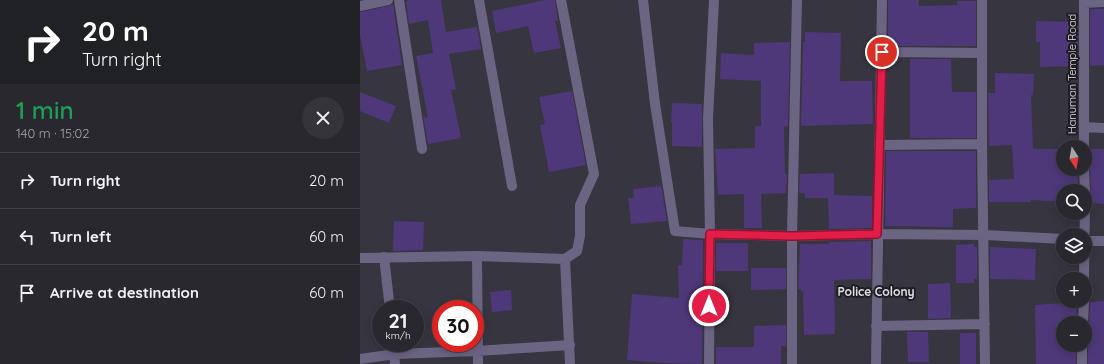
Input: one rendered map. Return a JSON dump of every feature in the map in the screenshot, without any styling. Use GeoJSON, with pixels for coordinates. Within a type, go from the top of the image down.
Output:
{"type":"FeatureCollection","features":[{"type":"Feature","properties":{"kind":"street"},"geometry":{"type":"LineString","coordinates":[[360,6],[388,0]]}},
{"type":"Feature","properties":{"kind":"street"},"geometry":{"type":"LineString","coordinates":[[399,0],[422,149]]}},
{"type":"Feature","properties":{"kind":"street"},"geometry":{"type":"LineString","coordinates":[[479,0],[512,186]]}},
{"type":"Feature","properties":{"kind":"street"},"geometry":{"type":"LineString","coordinates":[[360,258],[477,256],[565,259],[577,251],[580,236],[580,205],[594,174],[561,0]]}},
{"type":"Feature","properties":{"kind":"street"},"geometry":{"type":"LineString","coordinates":[[643,0],[655,104],[675,231],[710,234],[792,236],[877,234],[984,235],[1056,239]]}},
{"type":"Feature","properties":{"kind":"street"},"geometry":{"type":"LineString","coordinates":[[709,364],[710,234],[708,119],[714,0]]}},
{"type":"Feature","properties":{"kind":"street"},"geometry":{"type":"LineString","coordinates":[[792,364],[792,236],[797,0]]}},
{"type":"Feature","properties":{"kind":"street"},"geometry":{"type":"LineString","coordinates":[[876,364],[882,0]]}},
{"type":"Feature","properties":{"kind":"street"},"geometry":{"type":"LineString","coordinates":[[982,0],[982,144],[986,364]]}},
{"type":"Feature","properties":{"kind":"street"},"geometry":{"type":"LineString","coordinates":[[1084,1],[1104,2]]}},
{"type":"Feature","properties":{"kind":"street","name":"Hanuman Temple Road"},"geometry":{"type":"LineString","coordinates":[[1084,1],[1084,140]]}},
{"type":"Feature","properties":{"kind":"street"},"geometry":{"type":"LineString","coordinates":[[882,52],[982,53]]}},
{"type":"Feature","properties":{"kind":"street"},"geometry":{"type":"LineString","coordinates":[[1084,127],[1104,128]]}},
{"type":"Feature","properties":{"kind":"street"},"geometry":{"type":"LineString","coordinates":[[879,145],[982,144]]}},
{"type":"Feature","properties":{"kind":"street"},"geometry":{"type":"LineString","coordinates":[[1092,241],[1104,241]]}},
{"type":"Feature","properties":{"kind":"street"},"geometry":{"type":"LineString","coordinates":[[477,256],[477,300]]}},
{"type":"Feature","properties":{"kind":"street"},"geometry":{"type":"LineString","coordinates":[[384,257],[389,300]]}},
{"type":"Feature","properties":{"kind":"street"},"geometry":{"type":"LineString","coordinates":[[565,259],[570,364]]}},
{"type":"Feature","properties":{"kind":"street"},"geometry":{"type":"LineString","coordinates":[[876,326],[985,324]]}},
{"type":"Feature","properties":{"kind":"street"},"geometry":{"type":"LineString","coordinates":[[484,351],[570,345]]}},
{"type":"Feature","properties":{"kind":"street"},"geometry":{"type":"LineString","coordinates":[[360,359],[395,359],[467,352]]}},
{"type":"Feature","properties":{"kind":"street"},"geometry":{"type":"LineString","coordinates":[[477,352],[478,364]]}},
{"type":"Feature","properties":{"kind":"street"},"geometry":{"type":"LineString","coordinates":[[1082,352],[1082,364]]}},
{"type":"Feature","properties":{"kind":"building"},"geometry":{"type":"Polygon","coordinates":[[[441,0],[446,32],[477,27],[481,49],[449,54],[456,89],[451,90],[461,138],[428,144],[423,116],[428,118],[416,56],[433,53],[428,20],[409,24],[406,1],[441,0]]]}},
{"type":"Feature","properties":{"kind":"building"},"geometry":{"type":"Polygon","coordinates":[[[546,0],[555,0],[558,21],[555,21],[561,48],[534,53],[528,26],[496,33],[492,11],[546,0]]]}},
{"type":"Feature","properties":{"kind":"building"},"geometry":{"type":"Polygon","coordinates":[[[888,0],[919,0],[919,6],[957,5],[957,1],[976,1],[976,46],[888,46],[888,0]]]}},
{"type":"Feature","properties":{"kind":"building"},"geometry":{"type":"Polygon","coordinates":[[[393,4],[402,65],[367,71],[360,35],[360,12],[393,4]]]}},
{"type":"Feature","properties":{"kind":"building"},"geometry":{"type":"Polygon","coordinates":[[[1090,9],[1104,9],[1104,65],[1090,66],[1090,9]]]}},
{"type":"Feature","properties":{"kind":"building"},"geometry":{"type":"Polygon","coordinates":[[[1036,21],[1078,22],[1078,66],[1040,67],[1040,42],[1036,42],[1036,21]]]}},
{"type":"Feature","properties":{"kind":"building"},"geometry":{"type":"Polygon","coordinates":[[[805,32],[841,33],[840,81],[872,81],[873,124],[801,126],[803,42],[805,42],[805,32]]]}},
{"type":"Feature","properties":{"kind":"building"},"geometry":{"type":"Polygon","coordinates":[[[790,42],[788,126],[784,127],[785,174],[787,174],[786,193],[761,194],[762,228],[744,228],[744,194],[718,195],[715,149],[755,148],[755,126],[761,126],[761,81],[720,79],[721,53],[754,55],[754,43],[790,42]]]}},
{"type":"Feature","properties":{"kind":"building"},"geometry":{"type":"Polygon","coordinates":[[[910,59],[951,59],[952,92],[976,92],[976,138],[910,138],[910,59]]]}},
{"type":"Feature","properties":{"kind":"building"},"geometry":{"type":"Polygon","coordinates":[[[995,73],[1034,74],[1033,95],[1031,95],[1033,149],[1056,149],[1056,176],[1078,176],[1078,184],[1056,184],[1056,202],[1031,200],[1031,202],[989,202],[989,180],[1014,179],[1012,145],[989,146],[988,93],[995,93],[995,73]]]}},
{"type":"Feature","properties":{"kind":"building"},"geometry":{"type":"Polygon","coordinates":[[[572,91],[586,165],[549,172],[540,125],[545,124],[539,97],[572,91]]]}},
{"type":"Feature","properties":{"kind":"building"},"geometry":{"type":"Polygon","coordinates":[[[360,92],[396,106],[389,123],[360,111],[360,92]]]}},
{"type":"Feature","properties":{"kind":"building"},"geometry":{"type":"Polygon","coordinates":[[[672,103],[702,104],[702,147],[672,146],[672,103]]]}},
{"type":"Feature","properties":{"kind":"building"},"geometry":{"type":"Polygon","coordinates":[[[1092,149],[1104,149],[1104,204],[1092,203],[1092,184],[1091,184],[1092,149]]]}},
{"type":"Feature","properties":{"kind":"building"},"geometry":{"type":"Polygon","coordinates":[[[886,151],[976,151],[976,208],[953,209],[953,227],[885,226],[886,151]]]}},
{"type":"Feature","properties":{"kind":"building"},"geometry":{"type":"Polygon","coordinates":[[[834,173],[834,195],[872,196],[872,228],[829,229],[828,198],[805,198],[805,193],[799,193],[800,174],[834,173]]]}},
{"type":"Feature","properties":{"kind":"building"},"geometry":{"type":"Polygon","coordinates":[[[661,186],[667,221],[631,224],[628,198],[634,198],[633,189],[661,186]]]}},
{"type":"Feature","properties":{"kind":"building"},"geometry":{"type":"Polygon","coordinates":[[[394,221],[424,222],[423,250],[393,251],[394,221]]]}},
{"type":"Feature","properties":{"kind":"building"},"geometry":{"type":"Polygon","coordinates":[[[683,239],[703,240],[702,364],[627,360],[632,294],[679,298],[678,265],[682,265],[683,239]]]}},
{"type":"Feature","properties":{"kind":"building"},"geometry":{"type":"Polygon","coordinates":[[[871,241],[871,279],[834,280],[835,334],[804,335],[803,291],[798,289],[800,244],[829,244],[829,242],[871,241]]]}},
{"type":"Feature","properties":{"kind":"building"},"geometry":{"type":"Polygon","coordinates":[[[716,243],[748,243],[748,271],[716,271],[716,243]]]}},
{"type":"Feature","properties":{"kind":"building"},"geometry":{"type":"Polygon","coordinates":[[[974,244],[974,247],[977,247],[977,279],[974,279],[974,283],[956,283],[956,245],[974,244]]]}},
{"type":"Feature","properties":{"kind":"building"},"geometry":{"type":"Polygon","coordinates":[[[990,247],[1036,249],[1035,280],[990,279],[990,247]]]}},
{"type":"Feature","properties":{"kind":"building"},"geometry":{"type":"Polygon","coordinates":[[[751,268],[786,268],[786,289],[751,290],[751,268]]]}},
{"type":"Feature","properties":{"kind":"building"},"geometry":{"type":"Polygon","coordinates":[[[950,283],[951,318],[928,319],[928,284],[950,283]]]}},
{"type":"Feature","properties":{"kind":"building"},"geometry":{"type":"Polygon","coordinates":[[[511,290],[512,310],[492,312],[490,292],[511,290]]]}},
{"type":"Feature","properties":{"kind":"building"},"geometry":{"type":"Polygon","coordinates":[[[1104,301],[1104,364],[1088,364],[1088,352],[1092,352],[1092,316],[1089,316],[1092,302],[1104,301]]]}},
{"type":"Feature","properties":{"kind":"building"},"geometry":{"type":"Polygon","coordinates":[[[1056,304],[1056,308],[1077,308],[1077,316],[1056,316],[1056,352],[1076,352],[1076,364],[1036,364],[1035,305],[1056,304]]]}},
{"type":"Feature","properties":{"kind":"building"},"geometry":{"type":"Polygon","coordinates":[[[786,325],[786,346],[781,346],[781,364],[716,364],[716,347],[754,347],[754,326],[786,325]]]}},
{"type":"Feature","properties":{"kind":"building"},"geometry":{"type":"Polygon","coordinates":[[[907,332],[928,332],[929,362],[908,362],[907,332]]]}},
{"type":"Feature","properties":{"kind":"building"},"geometry":{"type":"Polygon","coordinates":[[[960,333],[976,333],[976,364],[960,364],[960,333]]]}},
{"type":"Feature","properties":{"kind":"district","name":"Police Colony"},"geometry":{"type":"Point","coordinates":[876,292]}},
{"type":"Feature","properties":{"kind":"route"},"geometry":{"type":"LineString","coordinates":[[709,306],[710,234],[792,236],[877,234],[882,52]]}}]}
